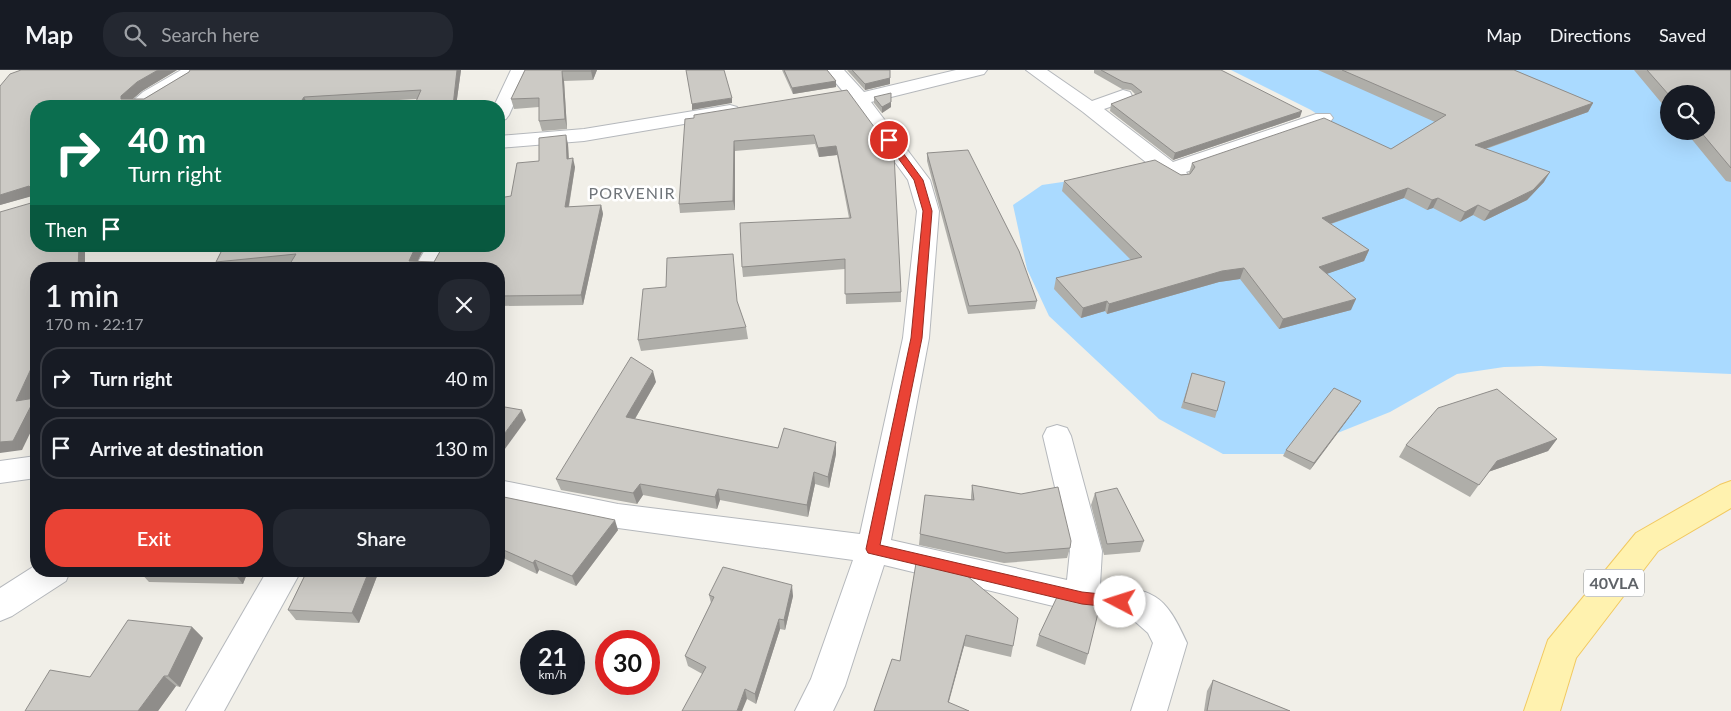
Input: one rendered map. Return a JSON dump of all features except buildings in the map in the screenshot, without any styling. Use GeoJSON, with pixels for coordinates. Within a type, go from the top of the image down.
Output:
{"type":"FeatureCollection","features":[{"type":"Feature","properties":{"kind":"main road","name":"40VLA"},"geometry":{"type":"LineString","coordinates":[[1542,711],[1560,651],[1646,542],[1731,493]]}},
{"type":"Feature","properties":{"kind":"street"},"geometry":{"type":"LineString","coordinates":[[144,100],[149,95],[179,81],[192,70]]}},
{"type":"Feature","properties":{"kind":"street"},"geometry":{"type":"LineString","coordinates":[[505,102],[520,70]]}},
{"type":"Feature","properties":{"kind":"street"},"geometry":{"type":"LineString","coordinates":[[845,88],[978,70]]}},
{"type":"Feature","properties":{"kind":"street"},"geometry":{"type":"LineString","coordinates":[[1035,70],[1090,108],[1174,174],[1323,118]]}},
{"type":"Feature","properties":{"kind":"street"},"geometry":{"type":"LineString","coordinates":[[814,711],[827,686],[873,549],[916,338],[928,211],[919,180],[845,88]]}},
{"type":"Feature","properties":{"kind":"street"},"geometry":{"type":"LineString","coordinates":[[1090,108],[1123,96]]}},
{"type":"Feature","properties":{"kind":"street"},"geometry":{"type":"LineString","coordinates":[[505,142],[584,135],[747,108]]}},
{"type":"Feature","properties":{"kind":"street"},"geometry":{"type":"LineString","coordinates":[[1058,436],[1086,551],[1082,598]]}},
{"type":"Feature","properties":{"kind":"street"},"geometry":{"type":"LineString","coordinates":[[0,472],[30,468]]}},
{"type":"Feature","properties":{"kind":"street"},"geometry":{"type":"LineString","coordinates":[[505,493],[618,516],[873,549],[1082,598],[1138,603],[1161,623],[1170,643],[1149,711]]}},
{"type":"Feature","properties":{"kind":"street"},"geometry":{"type":"LineString","coordinates":[[0,606],[45,577]]}},
{"type":"Feature","properties":{"kind":"street"},"geometry":{"type":"LineString","coordinates":[[204,711],[282,577]]}},
{"type":"Feature","properties":{"kind":"water"},"geometry":{"type":"Polygon","coordinates":[[[1231,70],[1731,70],[1731,374],[1541,366],[1504,367],[1457,374],[1390,412],[1285,454],[1223,454],[1159,419],[1049,316],[1027,269],[1013,205],[1042,185],[1076,180],[1185,197],[1323,118],[1311,110],[1231,70]]]}},
{"type":"Feature","properties":{"kind":"district","name":"PORVENIR"},"geometry":{"type":"Point","coordinates":[632,193]}},
{"type":"Feature","properties":{"kind":"route"},"geometry":{"type":"LineString","coordinates":[[889,140],[919,180],[928,211],[916,338],[873,549],[1082,598],[1120,602]]}}]}
